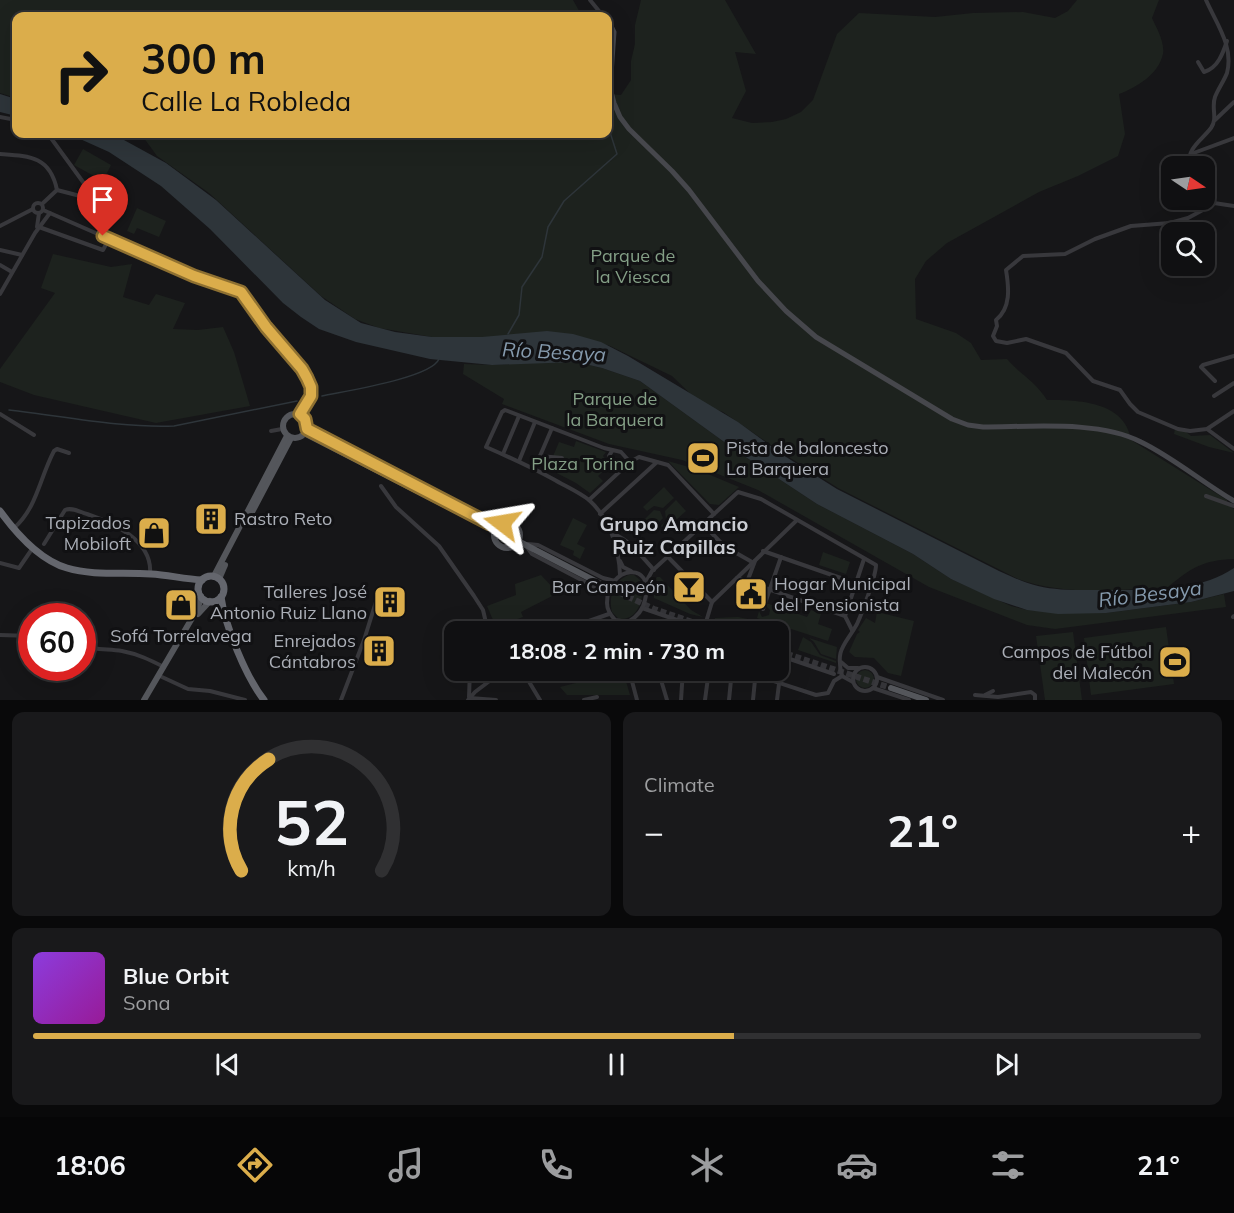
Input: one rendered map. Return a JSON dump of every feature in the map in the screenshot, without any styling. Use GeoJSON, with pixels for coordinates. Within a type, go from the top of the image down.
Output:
{"type":"FeatureCollection","features":[{"type":"Feature","properties":{"kind":"highway"},"geometry":{"type":"LineString","coordinates":[[0,511],[4,520],[33,547],[49,560],[67,568],[184,578],[200,584]]}},
{"type":"Feature","properties":{"kind":"highway"},"geometry":{"type":"LineString","coordinates":[[223,612],[212,601],[201,596],[200,584],[207,577],[217,577],[224,585],[221,597],[223,612],[250,678],[264,700]]}},
{"type":"Feature","properties":{"kind":"highway"},"geometry":{"type":"LineString","coordinates":[[212,601],[221,597]]}},
{"type":"Feature","properties":{"kind":"main road"},"geometry":{"type":"LineString","coordinates":[[300,414],[305,419],[306,431],[299,437],[289,437],[282,429],[282,423],[286,417],[300,414]]}},
{"type":"Feature","properties":{"kind":"main road"},"geometry":{"type":"LineString","coordinates":[[306,431],[496,529]]}},
{"type":"Feature","properties":{"kind":"main road"},"geometry":{"type":"LineString","coordinates":[[217,577],[289,437]]}},
{"type":"Feature","properties":{"kind":"main road"},"geometry":{"type":"LineString","coordinates":[[505,522],[514,525],[519,533],[518,541],[512,546],[503,547],[495,540],[496,529],[505,522]]}},
{"type":"Feature","properties":{"kind":"main road"},"geometry":{"type":"LineString","coordinates":[[518,541],[595,581]]}},
{"type":"Feature","properties":{"kind":"main road"},"geometry":{"type":"LineString","coordinates":[[146,700],[198,608],[201,596]]}},
{"type":"Feature","properties":{"kind":"main road"},"geometry":{"type":"LineString","coordinates":[[146,700],[201,610],[212,601]]}},
{"type":"Feature","properties":{"kind":"main road"},"geometry":{"type":"LineString","coordinates":[[891,688],[926,700]]}},
{"type":"Feature","properties":{"kind":"street"},"geometry":{"type":"LineString","coordinates":[[590,0],[600,12]]}},
{"type":"Feature","properties":{"kind":"street"},"geometry":{"type":"LineString","coordinates":[[1206,0],[1227,40],[1230,64],[1214,99],[1214,121]]}},
{"type":"Feature","properties":{"kind":"street"},"geometry":{"type":"LineString","coordinates":[[612,26],[614,32],[612,60]]}},
{"type":"Feature","properties":{"kind":"street"},"geometry":{"type":"LineString","coordinates":[[1198,62],[1204,72],[1211,69],[1224,54],[1227,40]]}},
{"type":"Feature","properties":{"kind":"street"},"geometry":{"type":"LineString","coordinates":[[612,96],[620,117],[630,130],[688,190],[778,303],[807,330],[952,419],[982,426],[1089,429],[1112,432],[1141,442],[1234,503]]}},
{"type":"Feature","properties":{"kind":"street"},"geometry":{"type":"LineString","coordinates":[[1191,154],[1194,145],[1234,102]]}},
{"type":"Feature","properties":{"kind":"street"},"geometry":{"type":"LineString","coordinates":[[51,138],[91,193]]}},
{"type":"Feature","properties":{"kind":"street"},"geometry":{"type":"LineString","coordinates":[[1191,154],[1234,138]]}},
{"type":"Feature","properties":{"kind":"street"},"geometry":{"type":"LineString","coordinates":[[0,154],[24,156],[41,161],[52,174],[57,190]]}},
{"type":"Feature","properties":{"kind":"street"},"geometry":{"type":"LineString","coordinates":[[57,190],[87,198],[91,193],[99,190],[116,199]]}},
{"type":"Feature","properties":{"kind":"street"},"geometry":{"type":"LineString","coordinates":[[35,233],[42,204],[57,190]]}},
{"type":"Feature","properties":{"kind":"street"},"geometry":{"type":"LineString","coordinates":[[0,226],[33,209],[36,203],[42,204]]}},
{"type":"Feature","properties":{"kind":"street"},"geometry":{"type":"LineString","coordinates":[[1215,203],[1234,206]]}},
{"type":"Feature","properties":{"kind":"street"},"geometry":{"type":"LineString","coordinates":[[33,209],[50,213],[194,276],[241,292],[307,378],[311,387],[311,396],[300,414]]}},
{"type":"Feature","properties":{"kind":"street"},"geometry":{"type":"LineString","coordinates":[[1201,210],[1196,215],[1180,221],[1131,226],[1095,239],[1065,254],[1023,256],[1006,270],[1008,289],[1006,307],[1003,314],[996,320],[997,326],[993,336],[996,341],[1026,339],[1066,353],[1092,381],[1120,390],[1130,404],[1145,416],[1183,430],[1208,429],[1234,411]]}},
{"type":"Feature","properties":{"kind":"street"},"geometry":{"type":"LineString","coordinates":[[0,294],[35,233],[50,213]]}},
{"type":"Feature","properties":{"kind":"street"},"geometry":{"type":"LineString","coordinates":[[39,227],[103,250],[109,239]]}},
{"type":"Feature","properties":{"kind":"street"},"geometry":{"type":"LineString","coordinates":[[0,250],[22,255]]}},
{"type":"Feature","properties":{"kind":"street"},"geometry":{"type":"LineString","coordinates":[[0,265],[12,272]]}},
{"type":"Feature","properties":{"kind":"street"},"geometry":{"type":"LineString","coordinates":[[1215,381],[1202,368],[1203,365],[1234,356]]}},
{"type":"Feature","properties":{"kind":"street"},"geometry":{"type":"LineString","coordinates":[[1214,396],[1234,383]]}},
{"type":"Feature","properties":{"kind":"street"},"geometry":{"type":"LineString","coordinates":[[620,575],[619,560],[612,534],[588,500],[519,461],[486,447],[505,410],[621,452],[630,462]]}},
{"type":"Feature","properties":{"kind":"street"},"geometry":{"type":"LineString","coordinates":[[0,414],[34,435]]}},
{"type":"Feature","properties":{"kind":"street"},"geometry":{"type":"LineString","coordinates":[[502,454],[519,416]]}},
{"type":"Feature","properties":{"kind":"street"},"geometry":{"type":"LineString","coordinates":[[519,461],[536,422]]}},
{"type":"Feature","properties":{"kind":"street"},"geometry":{"type":"LineString","coordinates":[[532,468],[552,428]]}},
{"type":"Feature","properties":{"kind":"street"},"geometry":{"type":"LineString","coordinates":[[271,431],[282,429]]}},
{"type":"Feature","properties":{"kind":"street"},"geometry":{"type":"LineString","coordinates":[[1208,429],[1234,449]]}},
{"type":"Feature","properties":{"kind":"street"},"geometry":{"type":"LineString","coordinates":[[14,528],[29,510],[54,451],[59,449],[69,453]]}},
{"type":"Feature","properties":{"kind":"street"},"geometry":{"type":"LineString","coordinates":[[613,450],[609,456],[622,469]]}},
{"type":"Feature","properties":{"kind":"street"},"geometry":{"type":"LineString","coordinates":[[540,456],[562,458]]}},
{"type":"Feature","properties":{"kind":"street"},"geometry":{"type":"LineString","coordinates":[[588,500],[630,462],[639,457],[668,465],[714,514]]}},
{"type":"Feature","properties":{"kind":"street"},"geometry":{"type":"LineString","coordinates":[[600,514],[658,462]]}},
{"type":"Feature","properties":{"kind":"street"},"geometry":{"type":"LineString","coordinates":[[381,486],[396,507],[439,546],[483,610],[485,621]]}},
{"type":"Feature","properties":{"kind":"street"},"geometry":{"type":"LineString","coordinates":[[630,621],[636,617],[642,608],[646,598],[646,582],[653,570],[738,492],[761,499],[877,567],[858,621],[840,650],[842,676]]}},
{"type":"Feature","properties":{"kind":"street"},"geometry":{"type":"LineString","coordinates":[[1206,496],[1234,503]]}},
{"type":"Feature","properties":{"kind":"street"},"geometry":{"type":"LineString","coordinates":[[44,544],[64,510],[73,509],[124,530],[141,546],[150,562],[150,574]]}},
{"type":"Feature","properties":{"kind":"street"},"geometry":{"type":"LineString","coordinates":[[707,621],[712,602],[796,520]]}},
{"type":"Feature","properties":{"kind":"street"},"geometry":{"type":"LineString","coordinates":[[703,524],[724,546],[752,562]]}},
{"type":"Feature","properties":{"kind":"street"},"geometry":{"type":"LineString","coordinates":[[612,534],[628,543],[653,570]]}},
{"type":"Feature","properties":{"kind":"street"},"geometry":{"type":"LineString","coordinates":[[525,544],[538,545],[603,578],[615,581]]}},
{"type":"Feature","properties":{"kind":"street"},"geometry":{"type":"LineString","coordinates":[[525,544],[532,554],[608,594]]}},
{"type":"Feature","properties":{"kind":"street"},"geometry":{"type":"LineString","coordinates":[[0,562],[20,568],[33,547]]}},
{"type":"Feature","properties":{"kind":"street"},"geometry":{"type":"LineString","coordinates":[[763,551],[855,583]]}},
{"type":"Feature","properties":{"kind":"street"},"geometry":{"type":"LineString","coordinates":[[668,557],[712,602]]}},
{"type":"Feature","properties":{"kind":"street"},"geometry":{"type":"LineString","coordinates":[[747,582],[756,557]]}},
{"type":"Feature","properties":{"kind":"street"},"geometry":{"type":"LineString","coordinates":[[763,609],[781,557]]}},
{"type":"Feature","properties":{"kind":"street"},"geometry":{"type":"LineString","coordinates":[[853,631],[846,617],[864,559]]}},
{"type":"Feature","properties":{"kind":"street"},"geometry":{"type":"LineString","coordinates":[[619,560],[624,567],[640,575],[646,582]]}},
{"type":"Feature","properties":{"kind":"street"},"geometry":{"type":"LineString","coordinates":[[640,575],[653,570]]}},
{"type":"Feature","properties":{"kind":"street"},"geometry":{"type":"LineString","coordinates":[[622,621],[615,620],[609,614],[608,594],[620,575],[631,571]]}},
{"type":"Feature","properties":{"kind":"street"},"geometry":{"type":"LineString","coordinates":[[736,578],[858,621]]}},
{"type":"Feature","properties":{"kind":"street"},"geometry":{"type":"LineString","coordinates":[[341,700],[364,640],[380,589]]}},
{"type":"Feature","properties":{"kind":"street"},"geometry":{"type":"LineString","coordinates":[[642,608],[679,621]]}},
{"type":"Feature","properties":{"kind":"street"},"geometry":{"type":"LineString","coordinates":[[589,621],[609,614]]}},
{"type":"Feature","properties":{"kind":"street"},"geometry":{"type":"LineString","coordinates":[[0,635],[18,636]]}},
{"type":"Feature","properties":{"kind":"street"},"geometry":{"type":"LineString","coordinates":[[96,650],[120,651],[141,656],[164,667]]}},
{"type":"Feature","properties":{"kind":"street"},"geometry":{"type":"LineString","coordinates":[[789,659],[834,674]]}},
{"type":"Feature","properties":{"kind":"street"},"geometry":{"type":"LineString","coordinates":[[840,662],[848,668],[870,668],[877,677],[943,700]]}},
{"type":"Feature","properties":{"kind":"street"},"geometry":{"type":"LineString","coordinates":[[853,682],[853,676],[858,668]]}},
{"type":"Feature","properties":{"kind":"street"},"geometry":{"type":"LineString","coordinates":[[842,676],[862,691],[872,688],[877,677]]}},
{"type":"Feature","properties":{"kind":"street"},"geometry":{"type":"LineString","coordinates":[[773,681],[801,694],[816,695],[825,694],[835,680],[842,676]]}},
{"type":"Feature","properties":{"kind":"street"},"geometry":{"type":"LineString","coordinates":[[162,677],[188,689],[222,693],[245,700]]}},
{"type":"Feature","properties":{"kind":"street"},"geometry":{"type":"LineString","coordinates":[[469,699],[470,681]]}},
{"type":"Feature","properties":{"kind":"street"},"geometry":{"type":"LineString","coordinates":[[469,699],[491,681]]}},
{"type":"Feature","properties":{"kind":"street"},"geometry":{"type":"LineString","coordinates":[[529,681],[540,700]]}},
{"type":"Feature","properties":{"kind":"street"},"geometry":{"type":"LineString","coordinates":[[632,681],[637,700]]}},
{"type":"Feature","properties":{"kind":"street"},"geometry":{"type":"LineString","coordinates":[[661,681],[667,700]]}},
{"type":"Feature","properties":{"kind":"street"},"geometry":{"type":"LineString","coordinates":[[680,699],[682,681]]}},
{"type":"Feature","properties":{"kind":"street"},"geometry":{"type":"LineString","coordinates":[[705,700],[708,681]]}},
{"type":"Feature","properties":{"kind":"street"},"geometry":{"type":"LineString","coordinates":[[729,700],[731,681]]}},
{"type":"Feature","properties":{"kind":"street"},"geometry":{"type":"LineString","coordinates":[[753,700],[755,681]]}},
{"type":"Feature","properties":{"kind":"street"},"geometry":{"type":"LineString","coordinates":[[777,700],[779,684]]}},
{"type":"Feature","properties":{"kind":"street"},"geometry":{"type":"LineString","coordinates":[[872,688],[909,700]]}},
{"type":"Feature","properties":{"kind":"street"},"geometry":{"type":"LineString","coordinates":[[984,695],[993,691]]}},
{"type":"Feature","properties":{"kind":"street"},"geometry":{"type":"LineString","coordinates":[[975,695],[999,697],[1031,692],[1035,700]]}},
{"type":"Feature","properties":{"kind":"street"},"geometry":{"type":"LineString","coordinates":[[584,700],[597,697]]}},
{"type":"Feature","properties":{"kind":"street"},"geometry":{"type":"LineString","coordinates":[[469,699],[496,700]]}},
{"type":"Feature","properties":{"kind":"green space"},"geometry":{"type":"Polygon","coordinates":[[[0,0],[573,0],[580,12],[12,12],[12,97],[0,93],[0,0]]]}},
{"type":"Feature","properties":{"kind":"green space","name":"Parque de la Viesca"},"geometry":{"type":"Polygon","coordinates":[[[641,0],[725,0],[756,54],[735,52],[746,91],[732,118],[752,123],[786,119],[801,112],[813,100],[837,34],[859,13],[935,17],[973,13],[1023,12],[1055,18],[1068,11],[1077,0],[1159,0],[1152,18],[1161,40],[1163,54],[1152,74],[1140,84],[1119,94],[1125,134],[1118,156],[1039,192],[947,243],[926,261],[915,279],[916,319],[956,333],[971,343],[981,360],[1007,359],[1038,388],[1047,400],[1086,402],[1110,410],[1120,417],[1127,427],[1131,440],[1227,500],[1227,504],[1234,509],[1234,559],[1214,561],[1198,566],[1168,587],[1072,590],[1018,579],[838,488],[723,412],[701,404],[672,376],[608,345],[432,337],[379,328],[355,319],[321,296],[209,193],[157,156],[144,138],[612,138],[612,94],[621,95],[631,80],[635,25],[641,0]]]}},
{"type":"Feature","properties":{"kind":"green space"},"geometry":{"type":"Polygon","coordinates":[[[83,149],[111,165],[103,181],[74,165],[83,149]]]}},
{"type":"Feature","properties":{"kind":"green space"},"geometry":{"type":"Polygon","coordinates":[[[137,208],[166,221],[159,237],[137,228],[134,234],[127,231],[137,208]]]}},
{"type":"Feature","properties":{"kind":"green space"},"geometry":{"type":"Polygon","coordinates":[[[53,254],[111,267],[132,264],[123,297],[149,305],[156,294],[185,303],[173,329],[198,330],[223,327],[234,352],[250,406],[156,423],[34,395],[0,382],[0,369],[55,293],[41,288],[53,254]]]}},
{"type":"Feature","properties":{"kind":"green space","name":"Parque de la Barquera"},"geometry":{"type":"Polygon","coordinates":[[[576,362],[640,381],[738,452],[817,504],[913,554],[951,579],[1011,606],[1027,610],[1106,613],[1191,602],[1224,594],[1226,607],[1055,629],[1027,625],[929,587],[758,490],[682,460],[609,444],[502,404],[504,399],[463,374],[464,364],[576,362]]]}},
{"type":"Feature","properties":{"kind":"green space"},"geometry":{"type":"Polygon","coordinates":[[[1175,429],[1191,436],[1210,435],[1234,453],[1209,447],[1174,434],[1175,429]]]}},
{"type":"Feature","properties":{"kind":"green space","name":"Plaza Torina"},"geometry":{"type":"Polygon","coordinates":[[[576,441],[606,452],[603,456],[610,465],[598,476],[603,481],[590,493],[576,483],[537,463],[543,460],[551,461],[559,442],[574,447],[576,441]]]}},
{"type":"Feature","properties":{"kind":"green space"},"geometry":{"type":"Polygon","coordinates":[[[668,461],[696,469],[739,487],[719,505],[710,504],[668,461]]]}},
{"type":"Feature","properties":{"kind":"green space"},"geometry":{"type":"Polygon","coordinates":[[[664,487],[674,498],[663,508],[654,506],[647,511],[643,507],[664,487]]]}},
{"type":"Feature","properties":{"kind":"green space"},"geometry":{"type":"Polygon","coordinates":[[[676,500],[686,511],[665,530],[661,526],[666,520],[665,511],[676,500]]]}},
{"type":"Feature","properties":{"kind":"green space"},"geometry":{"type":"Polygon","coordinates":[[[654,510],[660,511],[663,518],[654,528],[648,529],[644,527],[643,521],[654,510]]]}},
{"type":"Feature","properties":{"kind":"green space"},"geometry":{"type":"Polygon","coordinates":[[[573,518],[587,525],[577,544],[585,548],[580,559],[573,555],[574,551],[560,545],[573,518]]]}},
{"type":"Feature","properties":{"kind":"green space"},"geometry":{"type":"Polygon","coordinates":[[[507,526],[513,529],[516,535],[513,541],[507,544],[501,541],[498,535],[501,529],[507,526]]]}},
{"type":"Feature","properties":{"kind":"green space"},"geometry":{"type":"Polygon","coordinates":[[[823,552],[850,562],[846,574],[819,565],[823,552]]]}},
{"type":"Feature","properties":{"kind":"green space"},"geometry":{"type":"Polygon","coordinates":[[[541,575],[558,593],[521,612],[523,617],[512,621],[493,621],[487,606],[516,595],[515,584],[541,575]]]}},
{"type":"Feature","properties":{"kind":"green space"},"geometry":{"type":"Polygon","coordinates":[[[629,575],[634,575],[640,580],[641,599],[632,616],[619,619],[612,612],[613,590],[619,581],[629,575]]]}},
{"type":"Feature","properties":{"kind":"green space"},"geometry":{"type":"Polygon","coordinates":[[[660,577],[691,610],[703,617],[690,614],[654,598],[653,582],[660,577]]]}},
{"type":"Feature","properties":{"kind":"green space"},"geometry":{"type":"Polygon","coordinates":[[[766,603],[807,617],[811,610],[821,614],[818,624],[832,629],[828,641],[789,628],[789,621],[766,621],[757,618],[759,611],[762,617],[769,615],[770,610],[766,603]]]}},
{"type":"Feature","properties":{"kind":"green space"},"geometry":{"type":"Polygon","coordinates":[[[877,612],[914,621],[901,676],[888,673],[874,658],[855,657],[849,652],[866,618],[875,623],[877,612]]]}},
{"type":"Feature","properties":{"kind":"green space"},"geometry":{"type":"Polygon","coordinates":[[[738,617],[752,620],[714,621],[715,618],[738,617]]]}},
{"type":"Feature","properties":{"kind":"green space"},"geometry":{"type":"Polygon","coordinates":[[[1166,627],[1174,684],[1091,695],[1084,638],[1166,627]]]}},
{"type":"Feature","properties":{"kind":"green space"},"geometry":{"type":"Polygon","coordinates":[[[1073,632],[1082,700],[1045,700],[1036,636],[1073,632]]]}},
{"type":"Feature","properties":{"kind":"green space"},"geometry":{"type":"Polygon","coordinates":[[[803,637],[811,642],[820,655],[836,663],[798,650],[803,637]]]}},
{"type":"Feature","properties":{"kind":"green space"},"geometry":{"type":"Polygon","coordinates":[[[809,638],[837,647],[836,659],[821,654],[809,638]]]}},
{"type":"Feature","properties":{"kind":"green space"},"geometry":{"type":"Polygon","coordinates":[[[865,670],[871,673],[874,679],[871,685],[865,688],[859,685],[856,679],[859,673],[865,670]]]}},
{"type":"Feature","properties":{"kind":"green space"},"geometry":{"type":"Polygon","coordinates":[[[584,681],[626,681],[630,695],[567,695],[560,687],[584,681]]]}},
{"type":"Feature","properties":{"kind":"water"},"geometry":{"type":"Polygon","coordinates":[[[0,94],[12,98],[12,115],[0,112],[0,94]]]}},
{"type":"Feature","properties":{"kind":"water","name":"Río Besaya"},"geometry":{"type":"Polygon","coordinates":[[[78,138],[120,138],[166,163],[216,200],[325,300],[361,323],[395,332],[432,337],[482,337],[547,331],[573,334],[601,342],[738,422],[783,455],[837,489],[1018,580],[1054,589],[1136,590],[1188,586],[1220,576],[1234,568],[1234,591],[1191,602],[1106,613],[1058,614],[1027,610],[994,599],[951,579],[913,554],[817,504],[738,452],[640,381],[576,362],[492,365],[430,359],[356,342],[319,329],[283,303],[210,229],[161,186],[109,152],[78,138]]]}},
{"type":"Feature","properties":{"kind":"waterway","name":"Río Besaya"},"geometry":{"type":"LineString","coordinates":[[508,334],[519,315],[522,287],[542,257],[548,227],[564,201],[617,154],[612,138]]}},
{"type":"Feature","properties":{"kind":"waterway"},"geometry":{"type":"LineString","coordinates":[[322,396],[405,378],[433,366],[439,359]]}},
{"type":"Feature","properties":{"kind":"waterway"},"geometry":{"type":"LineString","coordinates":[[9,410],[112,423],[174,426],[297,401]]}},
{"type":"Feature","properties":{"kind":"tunnel"},"geometry":{"type":"LineString","coordinates":[[595,581],[654,609],[689,621]]}},
{"type":"Feature","properties":{"kind":"tunnel"},"geometry":{"type":"LineString","coordinates":[[789,655],[891,688]]}},
{"type":"Feature","properties":{"kind":"place","name":"Pista de baloncesto La Barquera"},"geometry":{"type":"Point","coordinates":[703,458]}},
{"type":"Feature","properties":{"kind":"place","name":"Rastro Reto"},"geometry":{"type":"Point","coordinates":[211,519]}},
{"type":"Feature","properties":{"kind":"place","name":"Tapizados Mobiloft"},"geometry":{"type":"Point","coordinates":[154,533]}},
{"type":"Feature","properties":{"kind":"place","name":"Bar Campeón"},"geometry":{"type":"Point","coordinates":[689,587]}},
{"type":"Feature","properties":{"kind":"place","name":"Hogar Municipal del Pensionista"},"geometry":{"type":"Point","coordinates":[751,594]}},
{"type":"Feature","properties":{"kind":"place","name":"Talleres José Antonio Ruiz Llano"},"geometry":{"type":"Point","coordinates":[390,602]}},
{"type":"Feature","properties":{"kind":"place","name":"Sofá Torrelavega"},"geometry":{"type":"Point","coordinates":[181,605]}},
{"type":"Feature","properties":{"kind":"place","name":"Enrejados Cántabros"},"geometry":{"type":"Point","coordinates":[379,651]}},
{"type":"Feature","properties":{"kind":"place","name":"Campos de Fútbol del Malecón"},"geometry":{"type":"Point","coordinates":[1175,662]}},
{"type":"Feature","properties":{"kind":"district","name":"Grupo Amancio Ruiz Capillas"},"geometry":{"type":"Point","coordinates":[674,536]}},
{"type":"Feature","properties":{"kind":"route"},"geometry":{"type":"LineString","coordinates":[[103,236],[194,276],[241,292],[307,378],[312,393],[300,414],[305,419],[307,429],[490,524],[498,526],[502,523]]}}]}
